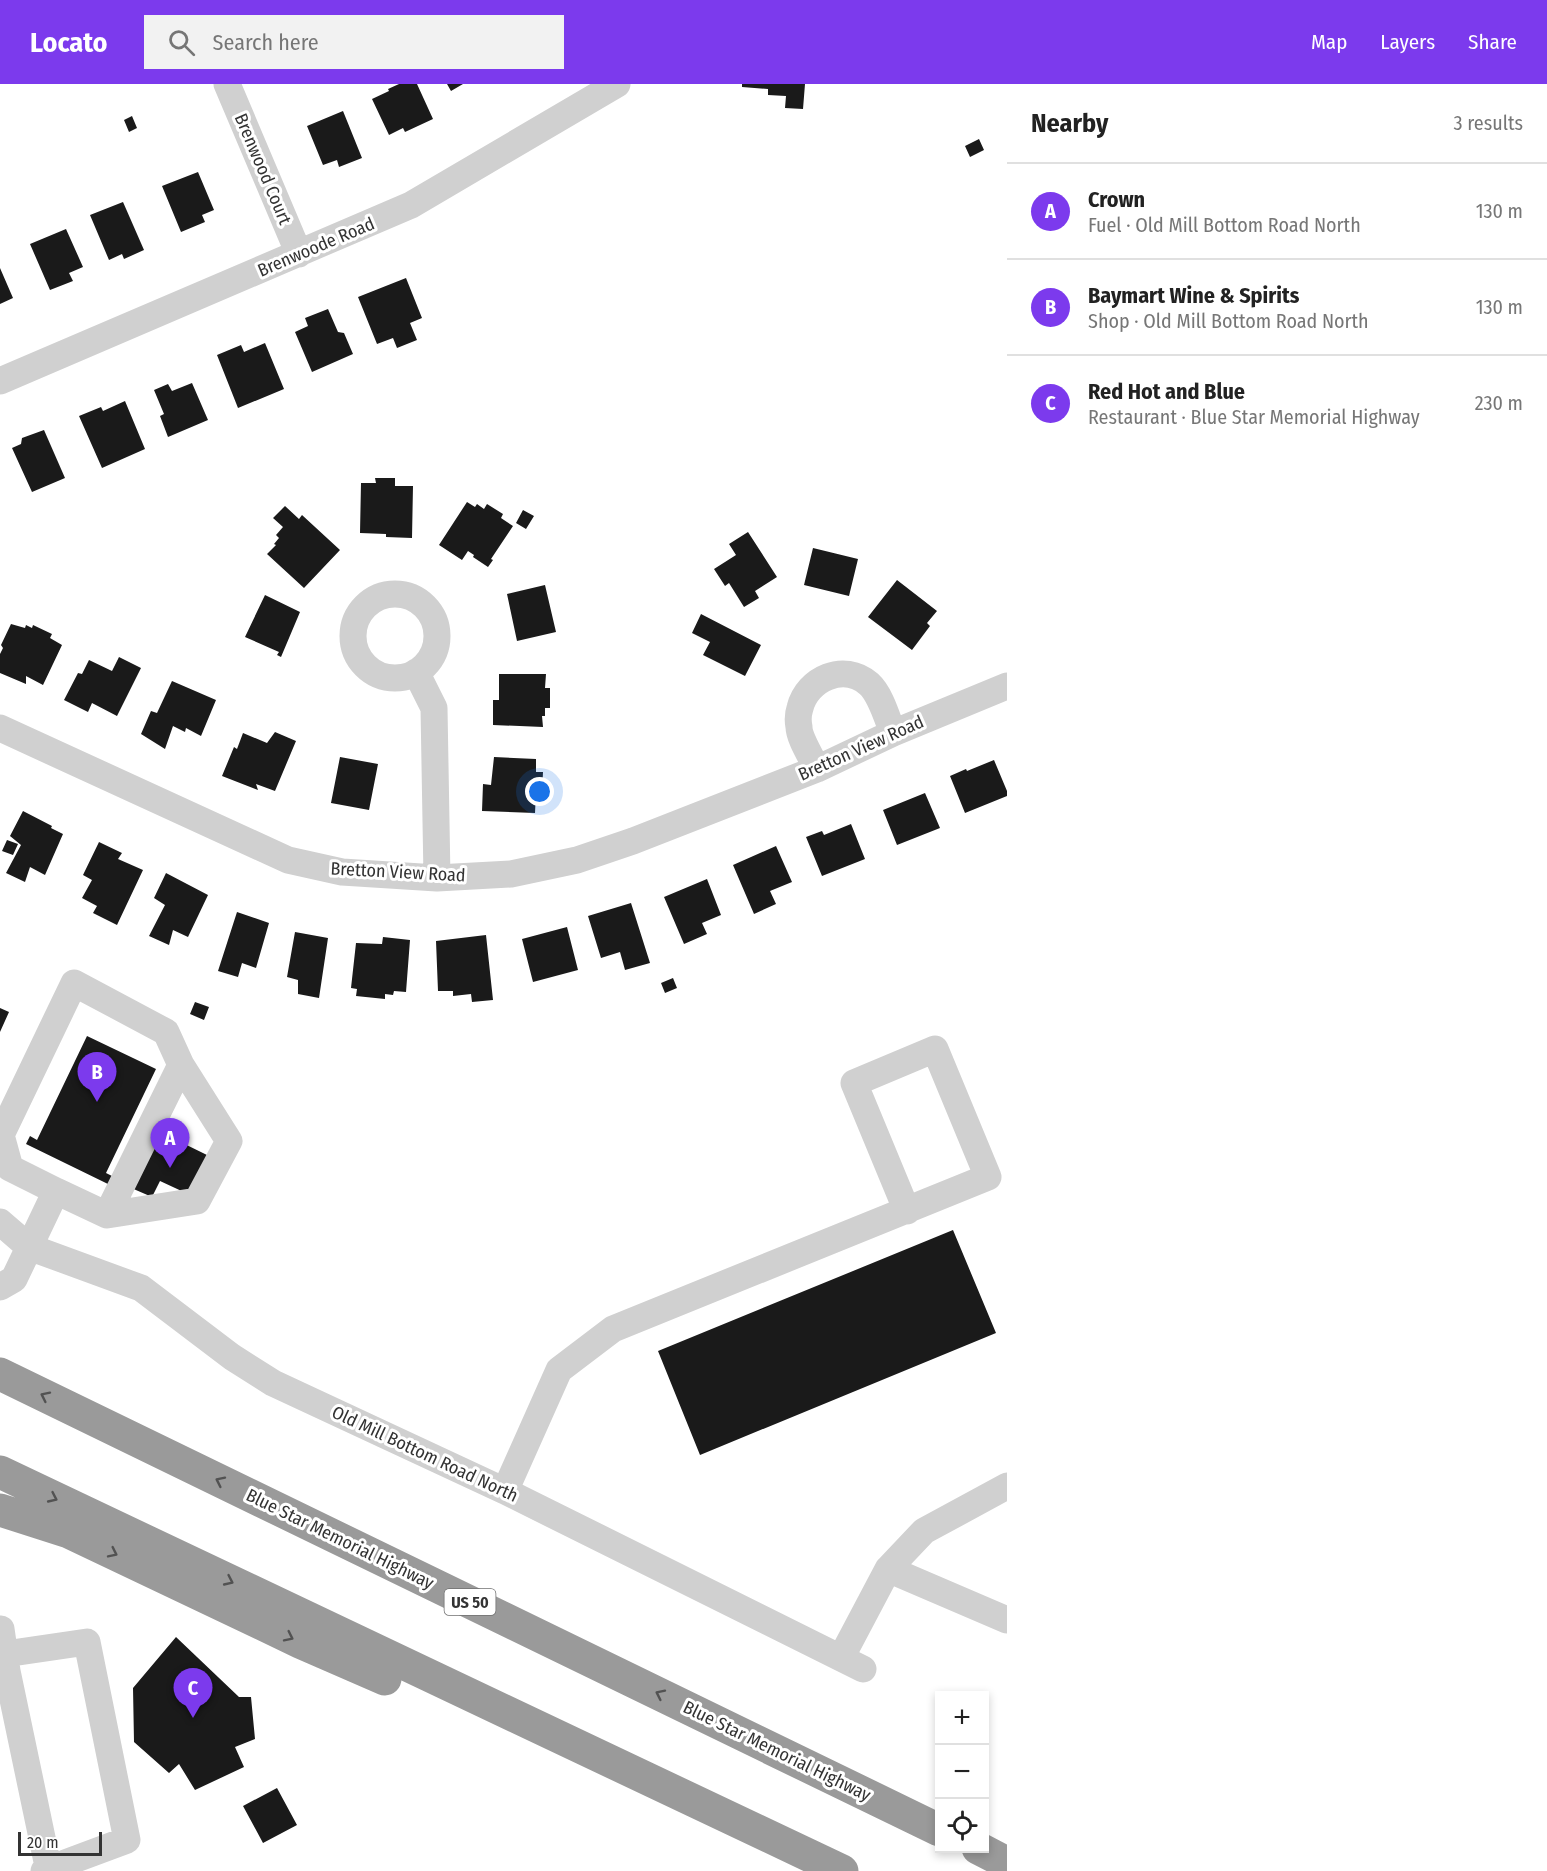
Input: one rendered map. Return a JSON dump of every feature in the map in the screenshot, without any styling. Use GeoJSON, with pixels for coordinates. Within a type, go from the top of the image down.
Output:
{"type":"FeatureCollection","features":[{"type":"Feature","properties":{"kind":"highway","name":"Blue Star Memorial Highway"},"geometry":{"type":"LineString","coordinates":[[0,1374],[935,1828]]}},
{"type":"Feature","properties":{"kind":"highway"},"geometry":{"type":"LineString","coordinates":[[0,1473],[842,1871]]}},
{"type":"Feature","properties":{"kind":"highway"},"geometry":{"type":"LineString","coordinates":[[0,1510],[69,1532],[300,1642],[833,1871]]}},
{"type":"Feature","properties":{"kind":"highway"},"geometry":{"type":"LineString","coordinates":[[988,1853],[1007,1863]]}},
{"type":"Feature","properties":{"kind":"street","name":"Brenwood Court"},"geometry":{"type":"LineString","coordinates":[[227,84],[299,254]]}},
{"type":"Feature","properties":{"kind":"street","name":"Brenwoode Road"},"geometry":{"type":"LineString","coordinates":[[0,381],[411,205],[617,84]]}},
{"type":"Feature","properties":{"kind":"street"},"geometry":{"type":"LineString","coordinates":[[416,672],[434,708],[437,878]]}},
{"type":"Feature","properties":{"kind":"street"},"geometry":{"type":"LineString","coordinates":[[817,769],[798,730],[800,708],[818,680],[835,674],[850,674],[868,684],[876,694],[893,733]]}},
{"type":"Feature","properties":{"kind":"street","name":"Bretton View Road"},"geometry":{"type":"LineString","coordinates":[[0,728],[288,860],[342,872],[437,878],[511,874],[577,860],[633,841],[817,769],[893,733],[1007,686]]}},
{"type":"Feature","properties":{"kind":"street"},"geometry":{"type":"LineString","coordinates":[[74,982],[166,1032],[181,1065],[229,1142],[197,1201],[107,1215],[56,1191],[10,1168],[1,1135],[74,982]]}},
{"type":"Feature","properties":{"kind":"street"},"geometry":{"type":"LineString","coordinates":[[505,1491],[559,1370],[613,1329],[907,1211],[988,1177],[935,1049],[854,1083],[907,1211]]}},
{"type":"Feature","properties":{"kind":"street"},"geometry":{"type":"LineString","coordinates":[[107,1215],[181,1065]]}},
{"type":"Feature","properties":{"kind":"street"},"geometry":{"type":"LineString","coordinates":[[0,1287],[14,1279],[56,1191]]}},
{"type":"Feature","properties":{"kind":"street","name":"Old Mill Bottom Road North"},"geometry":{"type":"LineString","coordinates":[[0,1222],[29,1247],[141,1288],[232,1357],[273,1383],[505,1491],[852,1664],[888,1569]]}},
{"type":"Feature","properties":{"kind":"street"},"geometry":{"type":"LineString","coordinates":[[1007,1486],[924,1531],[888,1569],[1007,1620]]}},
{"type":"Feature","properties":{"kind":"street"},"geometry":{"type":"LineString","coordinates":[[87,1642],[128,1840],[47,1870],[3,1657],[87,1642]]}},
{"type":"Feature","properties":{"kind":"building"},"geometry":{"type":"Polygon","coordinates":[[[399,84],[417,84],[433,119],[405,132],[403,128],[389,135],[372,99],[399,84]]]}},
{"type":"Feature","properties":{"kind":"building"},"geometry":{"type":"Polygon","coordinates":[[[447,84],[463,84],[451,91],[447,84]]]}},
{"type":"Feature","properties":{"kind":"building"},"geometry":{"type":"Polygon","coordinates":[[[742,84],[805,84],[803,109],[785,108],[786,96],[768,95],[768,89],[742,87],[742,84]]]}},
{"type":"Feature","properties":{"kind":"building"},"geometry":{"type":"Polygon","coordinates":[[[343,111],[362,158],[339,167],[337,160],[323,165],[307,126],[343,111]]]}},
{"type":"Feature","properties":{"kind":"building"},"geometry":{"type":"Polygon","coordinates":[[[132,116],[137,128],[129,132],[124,120],[132,116]]]}},
{"type":"Feature","properties":{"kind":"building"},"geometry":{"type":"Polygon","coordinates":[[[979,139],[984,150],[970,157],[965,146],[979,139]]]}},
{"type":"Feature","properties":{"kind":"building"},"geometry":{"type":"Polygon","coordinates":[[[198,172],[214,210],[202,215],[205,222],[181,232],[162,186],[198,172]]]}},
{"type":"Feature","properties":{"kind":"building"},"geometry":{"type":"Polygon","coordinates":[[[123,202],[144,250],[124,259],[122,254],[109,260],[90,215],[123,202]]]}},
{"type":"Feature","properties":{"kind":"building"},"geometry":{"type":"Polygon","coordinates":[[[66,229],[83,267],[69,273],[73,281],[50,290],[30,244],[66,229]]]}},
{"type":"Feature","properties":{"kind":"building"},"geometry":{"type":"Polygon","coordinates":[[[0,268],[13,298],[0,304],[0,268]]]}},
{"type":"Feature","properties":{"kind":"building"},"geometry":{"type":"Polygon","coordinates":[[[406,278],[422,318],[410,323],[417,340],[397,348],[393,338],[377,344],[358,297],[406,278]]]}},
{"type":"Feature","properties":{"kind":"building"},"geometry":{"type":"Polygon","coordinates":[[[328,309],[338,332],[344,333],[353,354],[312,372],[295,332],[308,326],[305,318],[328,309]]]}},
{"type":"Feature","properties":{"kind":"building"},"geometry":{"type":"Polygon","coordinates":[[[265,343],[284,389],[238,408],[217,355],[241,345],[244,352],[265,343]]]}},
{"type":"Feature","properties":{"kind":"building"},"geometry":{"type":"Polygon","coordinates":[[[192,383],[208,420],[168,437],[160,416],[164,414],[154,390],[168,384],[172,391],[192,383]]]}},
{"type":"Feature","properties":{"kind":"building"},"geometry":{"type":"Polygon","coordinates":[[[125,401],[145,449],[102,468],[79,416],[101,407],[103,411],[125,401]]]}},
{"type":"Feature","properties":{"kind":"building"},"geometry":{"type":"Polygon","coordinates":[[[44,430],[65,478],[32,492],[12,448],[21,444],[22,438],[44,430]]]}},
{"type":"Feature","properties":{"kind":"building"},"geometry":{"type":"Polygon","coordinates":[[[375,478],[395,478],[395,486],[413,486],[412,538],[360,533],[361,483],[376,483],[375,478]]]}},
{"type":"Feature","properties":{"kind":"building"},"geometry":{"type":"Polygon","coordinates":[[[467,502],[475,507],[477,504],[484,509],[487,504],[503,514],[501,518],[513,526],[488,567],[468,551],[462,560],[439,545],[467,502]]]}},
{"type":"Feature","properties":{"kind":"building"},"geometry":{"type":"Polygon","coordinates":[[[285,506],[299,519],[302,515],[340,550],[304,588],[267,554],[276,545],[274,544],[279,538],[276,535],[283,527],[273,518],[285,506]]]}},
{"type":"Feature","properties":{"kind":"building"},"geometry":{"type":"Polygon","coordinates":[[[523,510],[534,516],[526,529],[516,523],[523,510]]]}},
{"type":"Feature","properties":{"kind":"building"},"geometry":{"type":"Polygon","coordinates":[[[748,532],[777,577],[755,591],[759,598],[744,607],[729,583],[725,586],[714,569],[736,555],[729,544],[748,532]]]}},
{"type":"Feature","properties":{"kind":"building"},"geometry":{"type":"Polygon","coordinates":[[[813,548],[858,559],[849,596],[804,585],[813,548]]]}},
{"type":"Feature","properties":{"kind":"building"},"geometry":{"type":"Polygon","coordinates":[[[897,580],[937,611],[927,623],[930,626],[912,650],[868,617],[897,580]]]}},
{"type":"Feature","properties":{"kind":"building"},"geometry":{"type":"Polygon","coordinates":[[[545,585],[556,632],[517,641],[507,594],[545,585]]]}},
{"type":"Feature","properties":{"kind":"building"},"geometry":{"type":"Polygon","coordinates":[[[265,595],[300,612],[281,657],[277,655],[279,652],[245,637],[265,595]]]}},
{"type":"Feature","properties":{"kind":"building"},"geometry":{"type":"Polygon","coordinates":[[[701,614],[761,645],[745,676],[703,655],[710,642],[692,633],[701,614]]]}},
{"type":"Feature","properties":{"kind":"building"},"geometry":{"type":"Polygon","coordinates":[[[11,624],[25,628],[26,625],[32,628],[33,625],[52,634],[50,638],[62,645],[43,685],[26,676],[26,684],[0,673],[0,654],[3,648],[1,645],[11,624]]]}},
{"type":"Feature","properties":{"kind":"building"},"geometry":{"type":"Polygon","coordinates":[[[119,657],[141,668],[117,716],[92,703],[88,712],[64,700],[78,673],[82,674],[89,660],[112,671],[119,657]]]}},
{"type":"Feature","properties":{"kind":"building"},"geometry":{"type":"Polygon","coordinates":[[[499,674],[546,674],[545,688],[550,688],[550,708],[545,708],[545,716],[542,716],[543,727],[493,725],[493,700],[499,700],[499,674]]]}},
{"type":"Feature","properties":{"kind":"building"},"geometry":{"type":"Polygon","coordinates":[[[172,681],[216,700],[201,736],[186,728],[185,732],[173,726],[165,749],[141,734],[151,711],[157,713],[172,681]]]}},
{"type":"Feature","properties":{"kind":"building"},"geometry":{"type":"Polygon","coordinates":[[[275,732],[296,741],[275,791],[256,784],[258,790],[222,776],[234,747],[237,749],[243,733],[267,743],[275,732]]]}},
{"type":"Feature","properties":{"kind":"building"},"geometry":{"type":"Polygon","coordinates":[[[340,757],[378,764],[369,810],[331,803],[340,757]]]}},
{"type":"Feature","properties":{"kind":"building"},"geometry":{"type":"Polygon","coordinates":[[[494,757],[536,759],[536,772],[543,772],[542,793],[536,792],[535,813],[482,811],[483,784],[491,785],[494,757]]]}},
{"type":"Feature","properties":{"kind":"building"},"geometry":{"type":"Polygon","coordinates":[[[994,760],[1007,796],[965,813],[950,776],[994,760]]]}},
{"type":"Feature","properties":{"kind":"building"},"geometry":{"type":"Polygon","coordinates":[[[925,793],[940,828],[897,845],[883,810],[925,793]]]}},
{"type":"Feature","properties":{"kind":"building"},"geometry":{"type":"Polygon","coordinates":[[[23,811],[63,834],[45,875],[30,867],[25,882],[6,873],[21,845],[10,836],[23,811]]]}},
{"type":"Feature","properties":{"kind":"building"},"geometry":{"type":"Polygon","coordinates":[[[851,824],[865,859],[822,876],[806,837],[822,831],[824,835],[851,824]]]}},
{"type":"Feature","properties":{"kind":"building"},"geometry":{"type":"Polygon","coordinates":[[[7,840],[18,844],[13,855],[2,851],[7,840]]]}},
{"type":"Feature","properties":{"kind":"building"},"geometry":{"type":"Polygon","coordinates":[[[99,842],[122,853],[118,859],[143,870],[117,925],[93,913],[97,906],[82,898],[92,880],[83,875],[99,842]]]}},
{"type":"Feature","properties":{"kind":"building"},"geometry":{"type":"Polygon","coordinates":[[[776,846],[792,882],[770,891],[776,904],[754,914],[733,865],[776,846]]]}},
{"type":"Feature","properties":{"kind":"building"},"geometry":{"type":"Polygon","coordinates":[[[166,873],[208,895],[188,937],[173,930],[169,945],[149,936],[165,905],[154,898],[166,873]]]}},
{"type":"Feature","properties":{"kind":"building"},"geometry":{"type":"Polygon","coordinates":[[[707,879],[721,915],[702,923],[707,934],[684,944],[664,897],[707,879]]]}},
{"type":"Feature","properties":{"kind":"building"},"geometry":{"type":"Polygon","coordinates":[[[631,903],[650,963],[625,970],[620,952],[601,958],[588,916],[631,903]]]}},
{"type":"Feature","properties":{"kind":"building"},"geometry":{"type":"Polygon","coordinates":[[[237,912],[269,923],[256,968],[242,963],[238,977],[218,971],[237,912]]]}},
{"type":"Feature","properties":{"kind":"building"},"geometry":{"type":"Polygon","coordinates":[[[567,927],[578,970],[533,982],[522,939],[567,927]]]}},
{"type":"Feature","properties":{"kind":"building"},"geometry":{"type":"Polygon","coordinates":[[[295,932],[328,938],[319,998],[298,994],[298,980],[287,977],[295,932]]]}},
{"type":"Feature","properties":{"kind":"building"},"geometry":{"type":"Polygon","coordinates":[[[486,935],[493,1000],[472,1002],[471,994],[453,996],[453,991],[438,991],[436,941],[486,935]]]}},
{"type":"Feature","properties":{"kind":"building"},"geometry":{"type":"Polygon","coordinates":[[[383,937],[410,940],[406,992],[394,991],[393,995],[385,994],[385,999],[356,996],[357,989],[351,988],[356,943],[382,944],[383,937]]]}},
{"type":"Feature","properties":{"kind":"building"},"geometry":{"type":"Polygon","coordinates":[[[673,978],[677,988],[665,993],[661,983],[673,978]]]}},
{"type":"Feature","properties":{"kind":"building"},"geometry":{"type":"Polygon","coordinates":[[[195,1002],[209,1007],[204,1020],[190,1014],[195,1002]]]}},
{"type":"Feature","properties":{"kind":"building"},"geometry":{"type":"Polygon","coordinates":[[[0,1008],[9,1012],[0,1032],[0,1008]]]}},
{"type":"Feature","properties":{"kind":"building"},"geometry":{"type":"Polygon","coordinates":[[[87,1036],[156,1069],[106,1173],[114,1177],[110,1185],[26,1144],[30,1136],[37,1140],[87,1036]]]}},
{"type":"Feature","properties":{"kind":"building"},"geometry":{"type":"Polygon","coordinates":[[[156,1130],[207,1155],[188,1194],[160,1181],[152,1197],[129,1187],[156,1130]]]}},
{"type":"Feature","properties":{"kind":"building"},"geometry":{"type":"Polygon","coordinates":[[[953,1230],[996,1333],[700,1455],[658,1351],[953,1230]]]}},
{"type":"Feature","properties":{"kind":"building"},"geometry":{"type":"Polygon","coordinates":[[[176,1637],[239,1697],[251,1697],[255,1739],[235,1747],[244,1767],[195,1790],[179,1764],[169,1773],[134,1742],[133,1688],[176,1637]]]}},
{"type":"Feature","properties":{"kind":"building"},"geometry":{"type":"Polygon","coordinates":[[[277,1788],[297,1825],[263,1843],[243,1806],[277,1788]]]}},
{"type":"Feature","properties":{"kind":"place","name":"Baymart Wine & Spirits"},"geometry":{"type":"Point","coordinates":[97,1102]}},
{"type":"Feature","properties":{"kind":"place","name":"Crown"},"geometry":{"type":"Point","coordinates":[170,1168]}},
{"type":"Feature","properties":{"kind":"place","name":"Red Hot and Blue"},"geometry":{"type":"Point","coordinates":[193,1718]}}]}
